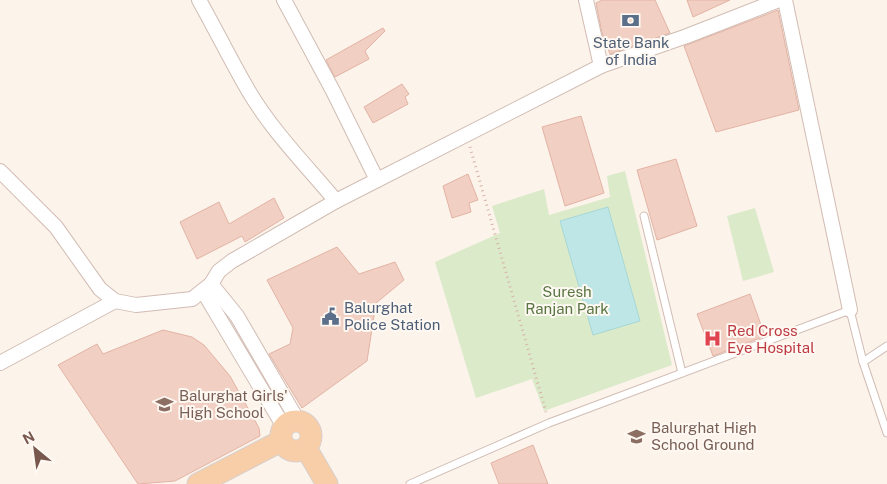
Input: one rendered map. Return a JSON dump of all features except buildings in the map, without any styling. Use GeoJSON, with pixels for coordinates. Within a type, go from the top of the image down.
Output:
{"type":"FeatureCollection","features":[{"type":"Feature","properties":{"kind":"main road"},"geometry":{"type":"LineString","coordinates":[[288,430],[288,449],[297,452],[306,448],[327,484]]}},
{"type":"Feature","properties":{"kind":"main road"},"geometry":{"type":"LineString","coordinates":[[198,484],[288,430]]}},
{"type":"Feature","properties":{"kind":"street"},"geometry":{"type":"LineString","coordinates":[[199,0],[248,91],[294,151],[336,201]]}},
{"type":"Feature","properties":{"kind":"street"},"geometry":{"type":"LineString","coordinates":[[284,0],[333,91],[377,180]]}},
{"type":"Feature","properties":{"kind":"street"},"geometry":{"type":"LineString","coordinates":[[586,0],[601,66]]}},
{"type":"Feature","properties":{"kind":"street"},"geometry":{"type":"LineString","coordinates":[[2,176],[56,227],[100,289],[115,301],[136,305],[192,299],[207,288],[219,271],[232,261],[336,201],[377,180],[601,66],[688,36],[779,0]]}},
{"type":"Feature","properties":{"kind":"street"},"geometry":{"type":"LineString","coordinates":[[785,0],[850,310]]}},
{"type":"Feature","properties":{"kind":"street"},"geometry":{"type":"LineString","coordinates":[[207,288],[288,430]]}},
{"type":"Feature","properties":{"kind":"street"},"geometry":{"type":"LineString","coordinates":[[0,363],[115,301]]}},
{"type":"Feature","properties":{"kind":"lane"},"geometry":{"type":"LineString","coordinates":[[644,216],[682,373]]}},
{"type":"Feature","properties":{"kind":"lane"},"geometry":{"type":"LineString","coordinates":[[410,484],[549,423],[850,310],[863,362],[887,434]]}},
{"type":"Feature","properties":{"kind":"lane"},"geometry":{"type":"LineString","coordinates":[[863,362],[887,346]]}},
{"type":"Feature","properties":{"kind":"path"},"geometry":{"type":"LineString","coordinates":[[467,135],[549,423]]}},
{"type":"Feature","properties":{"kind":"green space","name":"Suresh Ranjan Park"},"geometry":{"type":"Polygon","coordinates":[[[625,171],[672,365],[544,411],[532,379],[476,398],[435,262],[500,233],[492,206],[544,189],[549,215],[610,197],[607,176],[625,171]]]}},
{"type":"Feature","properties":{"kind":"green space"},"geometry":{"type":"Polygon","coordinates":[[[755,208],[774,272],[743,281],[727,216],[755,208]]]}},
{"type":"Feature","properties":{"kind":"water"},"geometry":{"type":"Polygon","coordinates":[[[608,207],[640,321],[593,335],[560,221],[608,207]]]}},
{"type":"Feature","properties":{"kind":"place","name":"State Bank of India"},"geometry":{"type":"Point","coordinates":[631,21]}},
{"type":"Feature","properties":{"kind":"place","name":"Balurghat Police Station"},"geometry":{"type":"Point","coordinates":[330,316]}},
{"type":"Feature","properties":{"kind":"place","name":"Red Cross Eye Hospital"},"geometry":{"type":"Point","coordinates":[713,339]}},
{"type":"Feature","properties":{"kind":"place","name":"Balurghat Girls' High School"},"geometry":{"type":"Point","coordinates":[165,404]}},
{"type":"Feature","properties":{"kind":"place","name":"Balurghat High School Ground"},"geometry":{"type":"Point","coordinates":[637,436]}}]}
